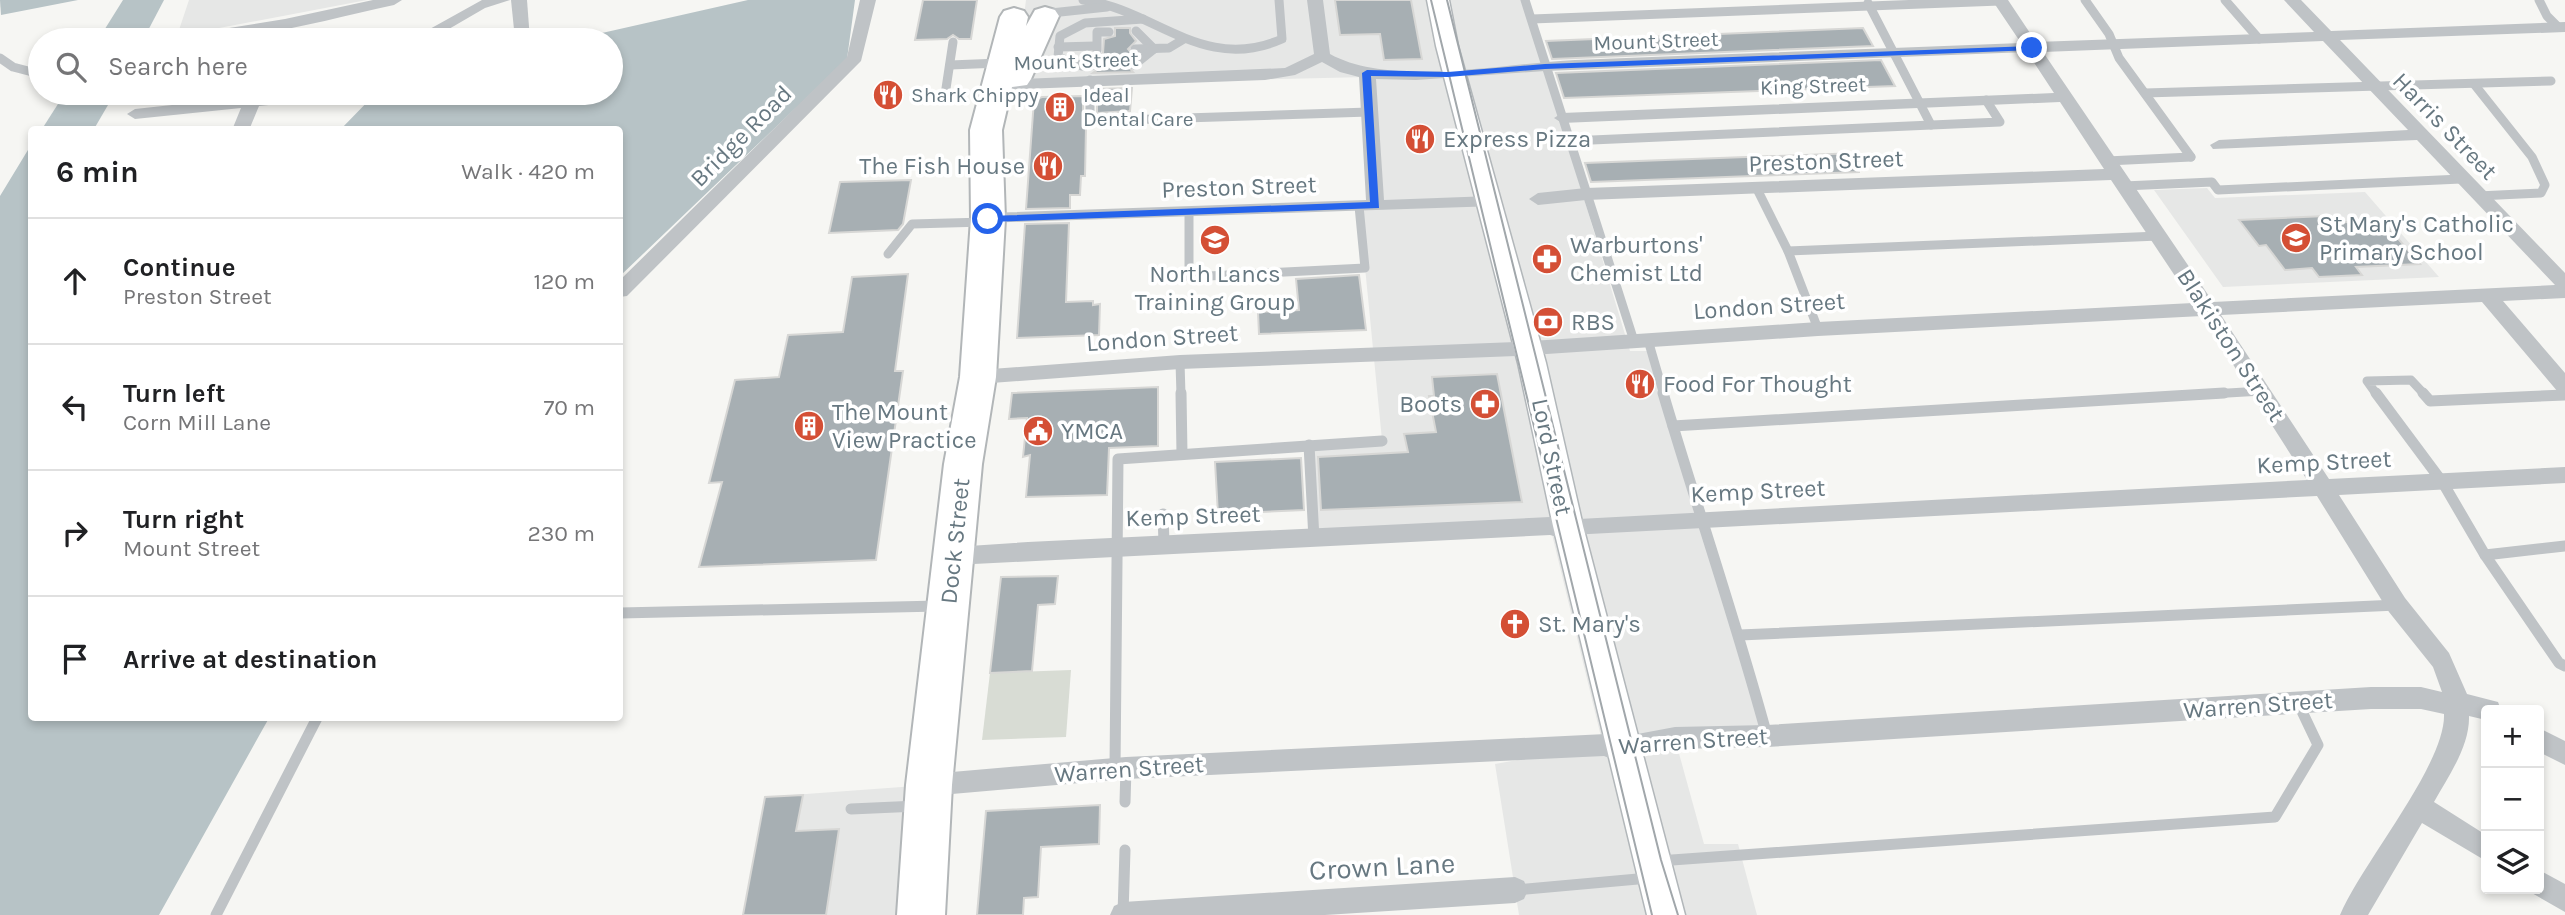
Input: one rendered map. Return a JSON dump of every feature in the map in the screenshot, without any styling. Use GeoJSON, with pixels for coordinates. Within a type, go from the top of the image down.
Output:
{"type":"FeatureCollection","features":[{"type":"Feature","properties":{"kind":"highway"},"geometry":{"type":"LineString","coordinates":[[1010,8],[1029,19],[1051,9]]}},
{"type":"Feature","properties":{"kind":"highway","name":"Dock Street"},"geometry":{"type":"LineString","coordinates":[[921,915],[929,795],[954,556],[964,464],[978,377],[988,221],[986,130],[1003,77],[1010,8]]}},
{"type":"Feature","properties":{"kind":"highway","name":"Dock Street"},"geometry":{"type":"LineString","coordinates":[[1003,77],[1044,49],[1051,9]]}},
{"type":"Feature","properties":{"kind":"street"},"geometry":{"type":"LineString","coordinates":[[260,28],[394,0]]}},
{"type":"Feature","properties":{"kind":"street"},"geometry":{"type":"LineString","coordinates":[[440,28],[480,5],[502,0]]}},
{"type":"Feature","properties":{"kind":"street"},"geometry":{"type":"LineString","coordinates":[[519,0],[522,28]]}},
{"type":"Feature","properties":{"kind":"street","name":"Bridge Road"},"geometry":{"type":"LineString","coordinates":[[623,288],[855,58],[867,0]]}},
{"type":"Feature","properties":{"kind":"street"},"geometry":{"type":"LineString","coordinates":[[1315,0],[1322,56]]}},
{"type":"Feature","properties":{"kind":"street","name":"Lord Street"},"geometry":{"type":"LineString","coordinates":[[1438,0],[1528,347],[1567,526],[1622,746],[1650,872],[1666,915]]}},
{"type":"Feature","properties":{"kind":"street","name":"Harris Street"},"geometry":{"type":"LineString","coordinates":[[2292,0],[2461,179],[2565,284]]}},
{"type":"Feature","properties":{"kind":"street","name":"Blakiston Street"},"geometry":{"type":"LineString","coordinates":[[2000,1],[2262,391],[2397,605],[2441,660],[2453,685],[2457,704]]}},
{"type":"Feature","properties":{"kind":"street"},"geometry":{"type":"LineString","coordinates":[[284,28],[285,24]]}},
{"type":"Feature","properties":{"kind":"street","name":"Mount Street"},"geometry":{"type":"LineString","coordinates":[[1003,77],[1095,57],[1265,75],[1289,72],[1322,56],[1346,69],[1367,73],[1455,72],[1545,66],[2561,27]]}},
{"type":"Feature","properties":{"kind":"street"},"geometry":{"type":"LineString","coordinates":[[1367,73],[1367,206]]}},
{"type":"Feature","properties":{"kind":"street","name":"King Street"},"geometry":{"type":"LineString","coordinates":[[1562,118],[2065,97]]}},
{"type":"Feature","properties":{"kind":"street"},"geometry":{"type":"LineString","coordinates":[[135,114],[198,105]]}},
{"type":"Feature","properties":{"kind":"street"},"geometry":{"type":"LineString","coordinates":[[242,126],[251,105]]}},
{"type":"Feature","properties":{"kind":"street"},"geometry":{"type":"LineString","coordinates":[[2219,145],[2419,135]]}},
{"type":"Feature","properties":{"kind":"street","name":"Preston Street"},"geometry":{"type":"LineString","coordinates":[[1538,199],[1586,194],[2115,174]]}},
{"type":"Feature","properties":{"kind":"street","name":"Preston Street"},"geometry":{"type":"LineString","coordinates":[[988,221],[1491,202]]}},
{"type":"Feature","properties":{"kind":"street","name":"London Street"},"geometry":{"type":"LineString","coordinates":[[978,377],[1180,362],[1528,347],[1818,329],[2565,292]]}},
{"type":"Feature","properties":{"kind":"street"},"geometry":{"type":"LineString","coordinates":[[2488,296],[2563,385]]}},
{"type":"Feature","properties":{"kind":"street","name":"Kemp Street"},"geometry":{"type":"LineString","coordinates":[[954,556],[1117,544],[1314,539],[2565,475]]}},
{"type":"Feature","properties":{"kind":"street","name":"Warren Street"},"geometry":{"type":"LineString","coordinates":[[929,795],[1120,768],[1606,745],[1614,749],[1675,738],[1767,736],[2298,703],[2421,698],[2457,704]]}},
{"type":"Feature","properties":{"kind":"street"},"geometry":{"type":"LineString","coordinates":[[2353,915],[2454,740],[2457,704],[2481,708]]}},
{"type":"Feature","properties":{"kind":"street"},"geometry":{"type":"LineString","coordinates":[[2544,742],[2565,754]]}},
{"type":"Feature","properties":{"kind":"street"},"geometry":{"type":"LineString","coordinates":[[2417,806],[2481,846]]}},
{"type":"Feature","properties":{"kind":"street"},"geometry":{"type":"LineString","coordinates":[[2544,886],[2565,899]]}},
{"type":"Feature","properties":{"kind":"street","name":"Crown Lane"},"geometry":{"type":"LineString","coordinates":[[1123,915],[1515,890]]}},
{"type":"Feature","properties":{"kind":"lane"},"geometry":{"type":"LineString","coordinates":[[1083,0],[1117,6],[1184,39],[1227,49],[1267,47],[1282,40],[1279,0]]}},
{"type":"Feature","properties":{"kind":"lane"},"geometry":{"type":"LineString","coordinates":[[1525,0],[1586,194],[1673,426],[1700,520],[1740,635],[1767,736]]}},
{"type":"Feature","properties":{"kind":"lane"},"geometry":{"type":"LineString","coordinates":[[2085,0],[2145,93],[2191,157],[2115,174]]}},
{"type":"Feature","properties":{"kind":"lane"},"geometry":{"type":"LineString","coordinates":[[2225,0],[2259,38]]}},
{"type":"Feature","properties":{"kind":"lane"},"geometry":{"type":"LineString","coordinates":[[2539,0],[2547,16],[2561,27]]}},
{"type":"Feature","properties":{"kind":"lane"},"geometry":{"type":"LineString","coordinates":[[1532,19],[1868,3],[2000,1]]}},
{"type":"Feature","properties":{"kind":"lane"},"geometry":{"type":"LineString","coordinates":[[1868,3],[1931,125]]}},
{"type":"Feature","properties":{"kind":"lane"},"geometry":{"type":"LineString","coordinates":[[1051,9],[1117,6]]}},
{"type":"Feature","properties":{"kind":"lane"},"geometry":{"type":"LineString","coordinates":[[1044,49],[1060,36],[1085,23],[1146,19]]}},
{"type":"Feature","properties":{"kind":"lane"},"geometry":{"type":"LineString","coordinates":[[1044,49],[1082,66],[1095,57],[1109,36]]}},
{"type":"Feature","properties":{"kind":"lane"},"geometry":{"type":"LineString","coordinates":[[1154,49],[1137,48],[1169,48],[1184,39]]}},
{"type":"Feature","properties":{"kind":"lane"},"geometry":{"type":"LineString","coordinates":[[945,95],[953,42]]}},
{"type":"Feature","properties":{"kind":"lane"},"geometry":{"type":"LineString","coordinates":[[1044,49],[1095,57]]}},
{"type":"Feature","properties":{"kind":"lane"},"geometry":{"type":"LineString","coordinates":[[1095,57],[1090,121],[1369,112]]}},
{"type":"Feature","properties":{"kind":"lane"},"geometry":{"type":"LineString","coordinates":[[0,58],[13,67],[28,71]]}},
{"type":"Feature","properties":{"kind":"lane"},"geometry":{"type":"LineString","coordinates":[[950,65],[1003,77]]}},
{"type":"Feature","properties":{"kind":"lane"},"geometry":{"type":"LineString","coordinates":[[2145,93],[2551,82]]}},
{"type":"Feature","properties":{"kind":"lane"},"geometry":{"type":"LineString","coordinates":[[2474,84],[2532,157],[2545,185],[2541,192],[2478,196]]}},
{"type":"Feature","properties":{"kind":"lane"},"geometry":{"type":"LineString","coordinates":[[1569,141],[2000,122],[1986,100]]}},
{"type":"Feature","properties":{"kind":"lane"},"geometry":{"type":"LineString","coordinates":[[2115,174],[2211,182],[2218,190],[2461,179]]}},
{"type":"Feature","properties":{"kind":"lane"},"geometry":{"type":"LineString","coordinates":[[1757,189],[1788,251],[1818,329]]}},
{"type":"Feature","properties":{"kind":"lane"},"geometry":{"type":"LineString","coordinates":[[1189,214],[1189,277],[1365,268],[1367,206]]}},
{"type":"Feature","properties":{"kind":"lane"},"geometry":{"type":"LineString","coordinates":[[888,254],[912,224],[988,221]]}},
{"type":"Feature","properties":{"kind":"lane"},"geometry":{"type":"LineString","coordinates":[[1788,251],[2160,236]]}},
{"type":"Feature","properties":{"kind":"lane"},"geometry":{"type":"LineString","coordinates":[[1180,362],[1182,454]]}},
{"type":"Feature","properties":{"kind":"lane"},"geometry":{"type":"LineString","coordinates":[[2563,385],[2430,401],[2411,380],[2367,381],[2443,483],[2485,555],[2559,663],[2565,666]]}},
{"type":"Feature","properties":{"kind":"lane"},"geometry":{"type":"LineString","coordinates":[[1673,426],[2262,391]]}},
{"type":"Feature","properties":{"kind":"lane"},"geometry":{"type":"LineString","coordinates":[[1125,802],[1120,768],[1118,459],[1382,440]]}},
{"type":"Feature","properties":{"kind":"lane"},"geometry":{"type":"LineString","coordinates":[[1309,445],[1314,539]]}},
{"type":"Feature","properties":{"kind":"lane"},"geometry":{"type":"LineString","coordinates":[[1163,514],[1164,543]]}},
{"type":"Feature","properties":{"kind":"lane"},"geometry":{"type":"LineString","coordinates":[[2485,555],[2565,546]]}},
{"type":"Feature","properties":{"kind":"lane"},"geometry":{"type":"LineString","coordinates":[[1740,635],[2397,605]]}},
{"type":"Feature","properties":{"kind":"lane"},"geometry":{"type":"LineString","coordinates":[[623,613],[949,606]]}},
{"type":"Feature","properties":{"kind":"lane","name":"Crown Lane"},"geometry":{"type":"LineString","coordinates":[[1515,890],[1650,872],[2275,817],[2318,745],[2298,703]]}},
{"type":"Feature","properties":{"kind":"lane"},"geometry":{"type":"LineString","coordinates":[[216,915],[315,721]]}},
{"type":"Feature","properties":{"kind":"lane"},"geometry":{"type":"LineString","coordinates":[[851,809],[929,795]]}},
{"type":"Feature","properties":{"kind":"lane"},"geometry":{"type":"LineString","coordinates":[[1123,915],[1125,850]]}},
{"type":"Feature","properties":{"kind":"shaded area"},"geometry":{"type":"Polygon","coordinates":[[[0,0],[78,0],[1,15],[0,0]]]}},
{"type":"Feature","properties":{"kind":"shaded area"},"geometry":{"type":"Polygon","coordinates":[[[123,0],[164,0],[149,28],[106,28],[123,0]]]}},
{"type":"Feature","properties":{"kind":"shaded area"},"geometry":{"type":"Polygon","coordinates":[[[189,0],[367,0],[219,28],[180,28],[189,0]]]}},
{"type":"Feature","properties":{"kind":"shaded area"},"geometry":{"type":"Polygon","coordinates":[[[748,0],[855,0],[847,59],[623,273],[623,126],[344,126],[364,105],[623,105],[623,28],[748,0]]]}},
{"type":"Feature","properties":{"kind":"shaded area"},"geometry":{"type":"Polygon","coordinates":[[[1026,0],[1524,0],[1630,351],[1651,351],[1767,736],[1675,739],[1704,844],[1738,844],[1757,915],[1519,915],[1495,764],[1603,745],[1550,526],[1316,534],[1309,446],[1382,440],[1359,206],[1375,205],[1367,77],[1015,85],[1026,0]]]}},
{"type":"Feature","properties":{"kind":"shaded area"},"geometry":{"type":"Polygon","coordinates":[[[57,105],[108,105],[96,126],[44,126],[57,105]]]}},
{"type":"Feature","properties":{"kind":"shaded area"},"geometry":{"type":"Polygon","coordinates":[[[28,150],[28,721],[267,721],[159,915],[0,915],[0,196],[28,150]]]}},
{"type":"Feature","properties":{"kind":"shaded area","name":"St Mary's Catholic Primary School"},"geometry":{"type":"Polygon","coordinates":[[[2207,188],[2215,198],[2365,192],[2439,277],[2223,287],[2154,190],[2207,188]]]}},
{"type":"Feature","properties":{"kind":"shaded area"},"geometry":{"type":"Polygon","coordinates":[[[1071,670],[1066,737],[982,740],[990,673],[1071,670]]]}},
{"type":"Feature","properties":{"kind":"shaded area"},"geometry":{"type":"Polygon","coordinates":[[[929,785],[921,915],[743,915],[765,797],[929,785]]]}},
{"type":"Feature","properties":{"kind":"building"},"geometry":{"type":"Polygon","coordinates":[[[923,0],[977,0],[971,39],[959,39],[953,35],[947,39],[915,40],[923,0]]]}},
{"type":"Feature","properties":{"kind":"building"},"geometry":{"type":"Polygon","coordinates":[[[1335,0],[1411,0],[1422,59],[1384,60],[1380,34],[1340,35],[1335,0]]]}},
{"type":"Feature","properties":{"kind":"building"},"geometry":{"type":"Polygon","coordinates":[[[1115,28],[1130,28],[1136,41],[1128,49],[1134,56],[1127,65],[1133,72],[1093,73],[1101,67],[1095,58],[1103,53],[1104,39],[1115,36],[1115,28]]]}},
{"type":"Feature","properties":{"kind":"building"},"geometry":{"type":"Polygon","coordinates":[[[1863,28],[1873,46],[1552,59],[1546,41],[1863,28]]]}},
{"type":"Feature","properties":{"kind":"building"},"geometry":{"type":"Polygon","coordinates":[[[1881,60],[1895,86],[1564,98],[1556,73],[1881,60]]]}},
{"type":"Feature","properties":{"kind":"building"},"geometry":{"type":"Polygon","coordinates":[[[1132,88],[1130,111],[1097,113],[1097,89],[1132,88]]]}},
{"type":"Feature","properties":{"kind":"building"},"geometry":{"type":"Polygon","coordinates":[[[1083,96],[1083,121],[1086,127],[1085,176],[1081,176],[1080,195],[1070,195],[1070,208],[1026,209],[1034,100],[1042,97],[1083,96]]]}},
{"type":"Feature","properties":{"kind":"building"},"geometry":{"type":"Polygon","coordinates":[[[1858,153],[1859,172],[1591,182],[1585,163],[1858,153]]]}},
{"type":"Feature","properties":{"kind":"building"},"geometry":{"type":"Polygon","coordinates":[[[911,180],[903,224],[898,230],[829,233],[840,182],[911,180]]]}},
{"type":"Feature","properties":{"kind":"building"},"geometry":{"type":"Polygon","coordinates":[[[2326,216],[2332,223],[2382,220],[2420,264],[2356,267],[2362,275],[2319,277],[2312,268],[2285,270],[2266,245],[2259,246],[2239,220],[2326,216]]]}},
{"type":"Feature","properties":{"kind":"building"},"geometry":{"type":"Polygon","coordinates":[[[1069,223],[1066,302],[1093,301],[1093,305],[1100,304],[1099,335],[1017,338],[1025,224],[1069,223]]]}},
{"type":"Feature","properties":{"kind":"building"},"geometry":{"type":"Polygon","coordinates":[[[908,274],[895,371],[903,371],[876,560],[699,567],[722,482],[709,483],[735,380],[779,377],[788,335],[843,332],[852,277],[908,274]]]}},
{"type":"Feature","properties":{"kind":"building"},"geometry":{"type":"Polygon","coordinates":[[[1359,275],[1366,330],[1259,334],[1258,312],[1299,310],[1296,279],[1359,275]]]}},
{"type":"Feature","properties":{"kind":"building"},"geometry":{"type":"Polygon","coordinates":[[[1497,374],[1522,502],[1321,510],[1318,457],[1408,452],[1404,434],[1436,432],[1429,396],[1434,396],[1432,377],[1497,374]]]}},
{"type":"Feature","properties":{"kind":"building"},"geometry":{"type":"Polygon","coordinates":[[[1158,387],[1158,446],[1109,448],[1107,495],[1026,497],[1030,455],[1023,457],[1027,418],[1009,419],[1012,393],[1158,387]]]}},
{"type":"Feature","properties":{"kind":"building"},"geometry":{"type":"Polygon","coordinates":[[[1301,458],[1304,510],[1218,514],[1215,462],[1301,458]]]}},
{"type":"Feature","properties":{"kind":"building"},"geometry":{"type":"Polygon","coordinates":[[[1058,576],[1055,604],[1038,605],[1032,671],[990,673],[1001,577],[1058,576]]]}},
{"type":"Feature","properties":{"kind":"building"},"geometry":{"type":"Polygon","coordinates":[[[803,795],[796,831],[839,829],[826,915],[743,915],[765,797],[803,795]]]}},
{"type":"Feature","properties":{"kind":"building"},"geometry":{"type":"Polygon","coordinates":[[[1100,805],[1099,844],[1041,847],[1038,897],[1024,898],[1023,915],[977,915],[986,811],[1100,805]]]}},
{"type":"Feature","properties":{"kind":"tram line"},"geometry":{"type":"LineString","coordinates":[[1431,0],[1652,915]]}},
{"type":"Feature","properties":{"kind":"tram line"},"geometry":{"type":"LineString","coordinates":[[1447,0],[1661,860],[1678,915]]}},
{"type":"Feature","properties":{"kind":"place","name":"Shark Chippy"},"geometry":{"type":"Point","coordinates":[888,95]}},
{"type":"Feature","properties":{"kind":"place","name":"Ideal Dental Care"},"geometry":{"type":"Point","coordinates":[1060,107]}},
{"type":"Feature","properties":{"kind":"place","name":"Express Pizza"},"geometry":{"type":"Point","coordinates":[1420,139]}},
{"type":"Feature","properties":{"kind":"place","name":"The Fish House"},"geometry":{"type":"Point","coordinates":[1048,166]}},
{"type":"Feature","properties":{"kind":"place","name":"St Mary's Catholic Primary School"},"geometry":{"type":"Point","coordinates":[2296,238]}},
{"type":"Feature","properties":{"kind":"place","name":"North Lancs Training Group"},"geometry":{"type":"Point","coordinates":[1215,240]}},
{"type":"Feature","properties":{"kind":"place","name":"Warburtons' Chemist Ltd"},"geometry":{"type":"Point","coordinates":[1547,259]}},
{"type":"Feature","properties":{"kind":"place","name":"RBS"},"geometry":{"type":"Point","coordinates":[1548,322]}},
{"type":"Feature","properties":{"kind":"place","name":"Food For Thought"},"geometry":{"type":"Point","coordinates":[1640,384]}},
{"type":"Feature","properties":{"kind":"place","name":"Boots"},"geometry":{"type":"Point","coordinates":[1485,404]}},
{"type":"Feature","properties":{"kind":"place","name":"The Mount View Practice"},"geometry":{"type":"Point","coordinates":[809,426]}},
{"type":"Feature","properties":{"kind":"place","name":"YMCA"},"geometry":{"type":"Point","coordinates":[1038,431]}},
{"type":"Feature","properties":{"kind":"place","name":"St. Mary's"},"geometry":{"type":"Point","coordinates":[1515,624]}},
{"type":"Feature","properties":{"kind":"route"},"geometry":{"type":"LineString","coordinates":[[988,219],[1189,214],[1376,205],[1367,73],[1448,74],[1545,66],[2032,48]]}}]}
